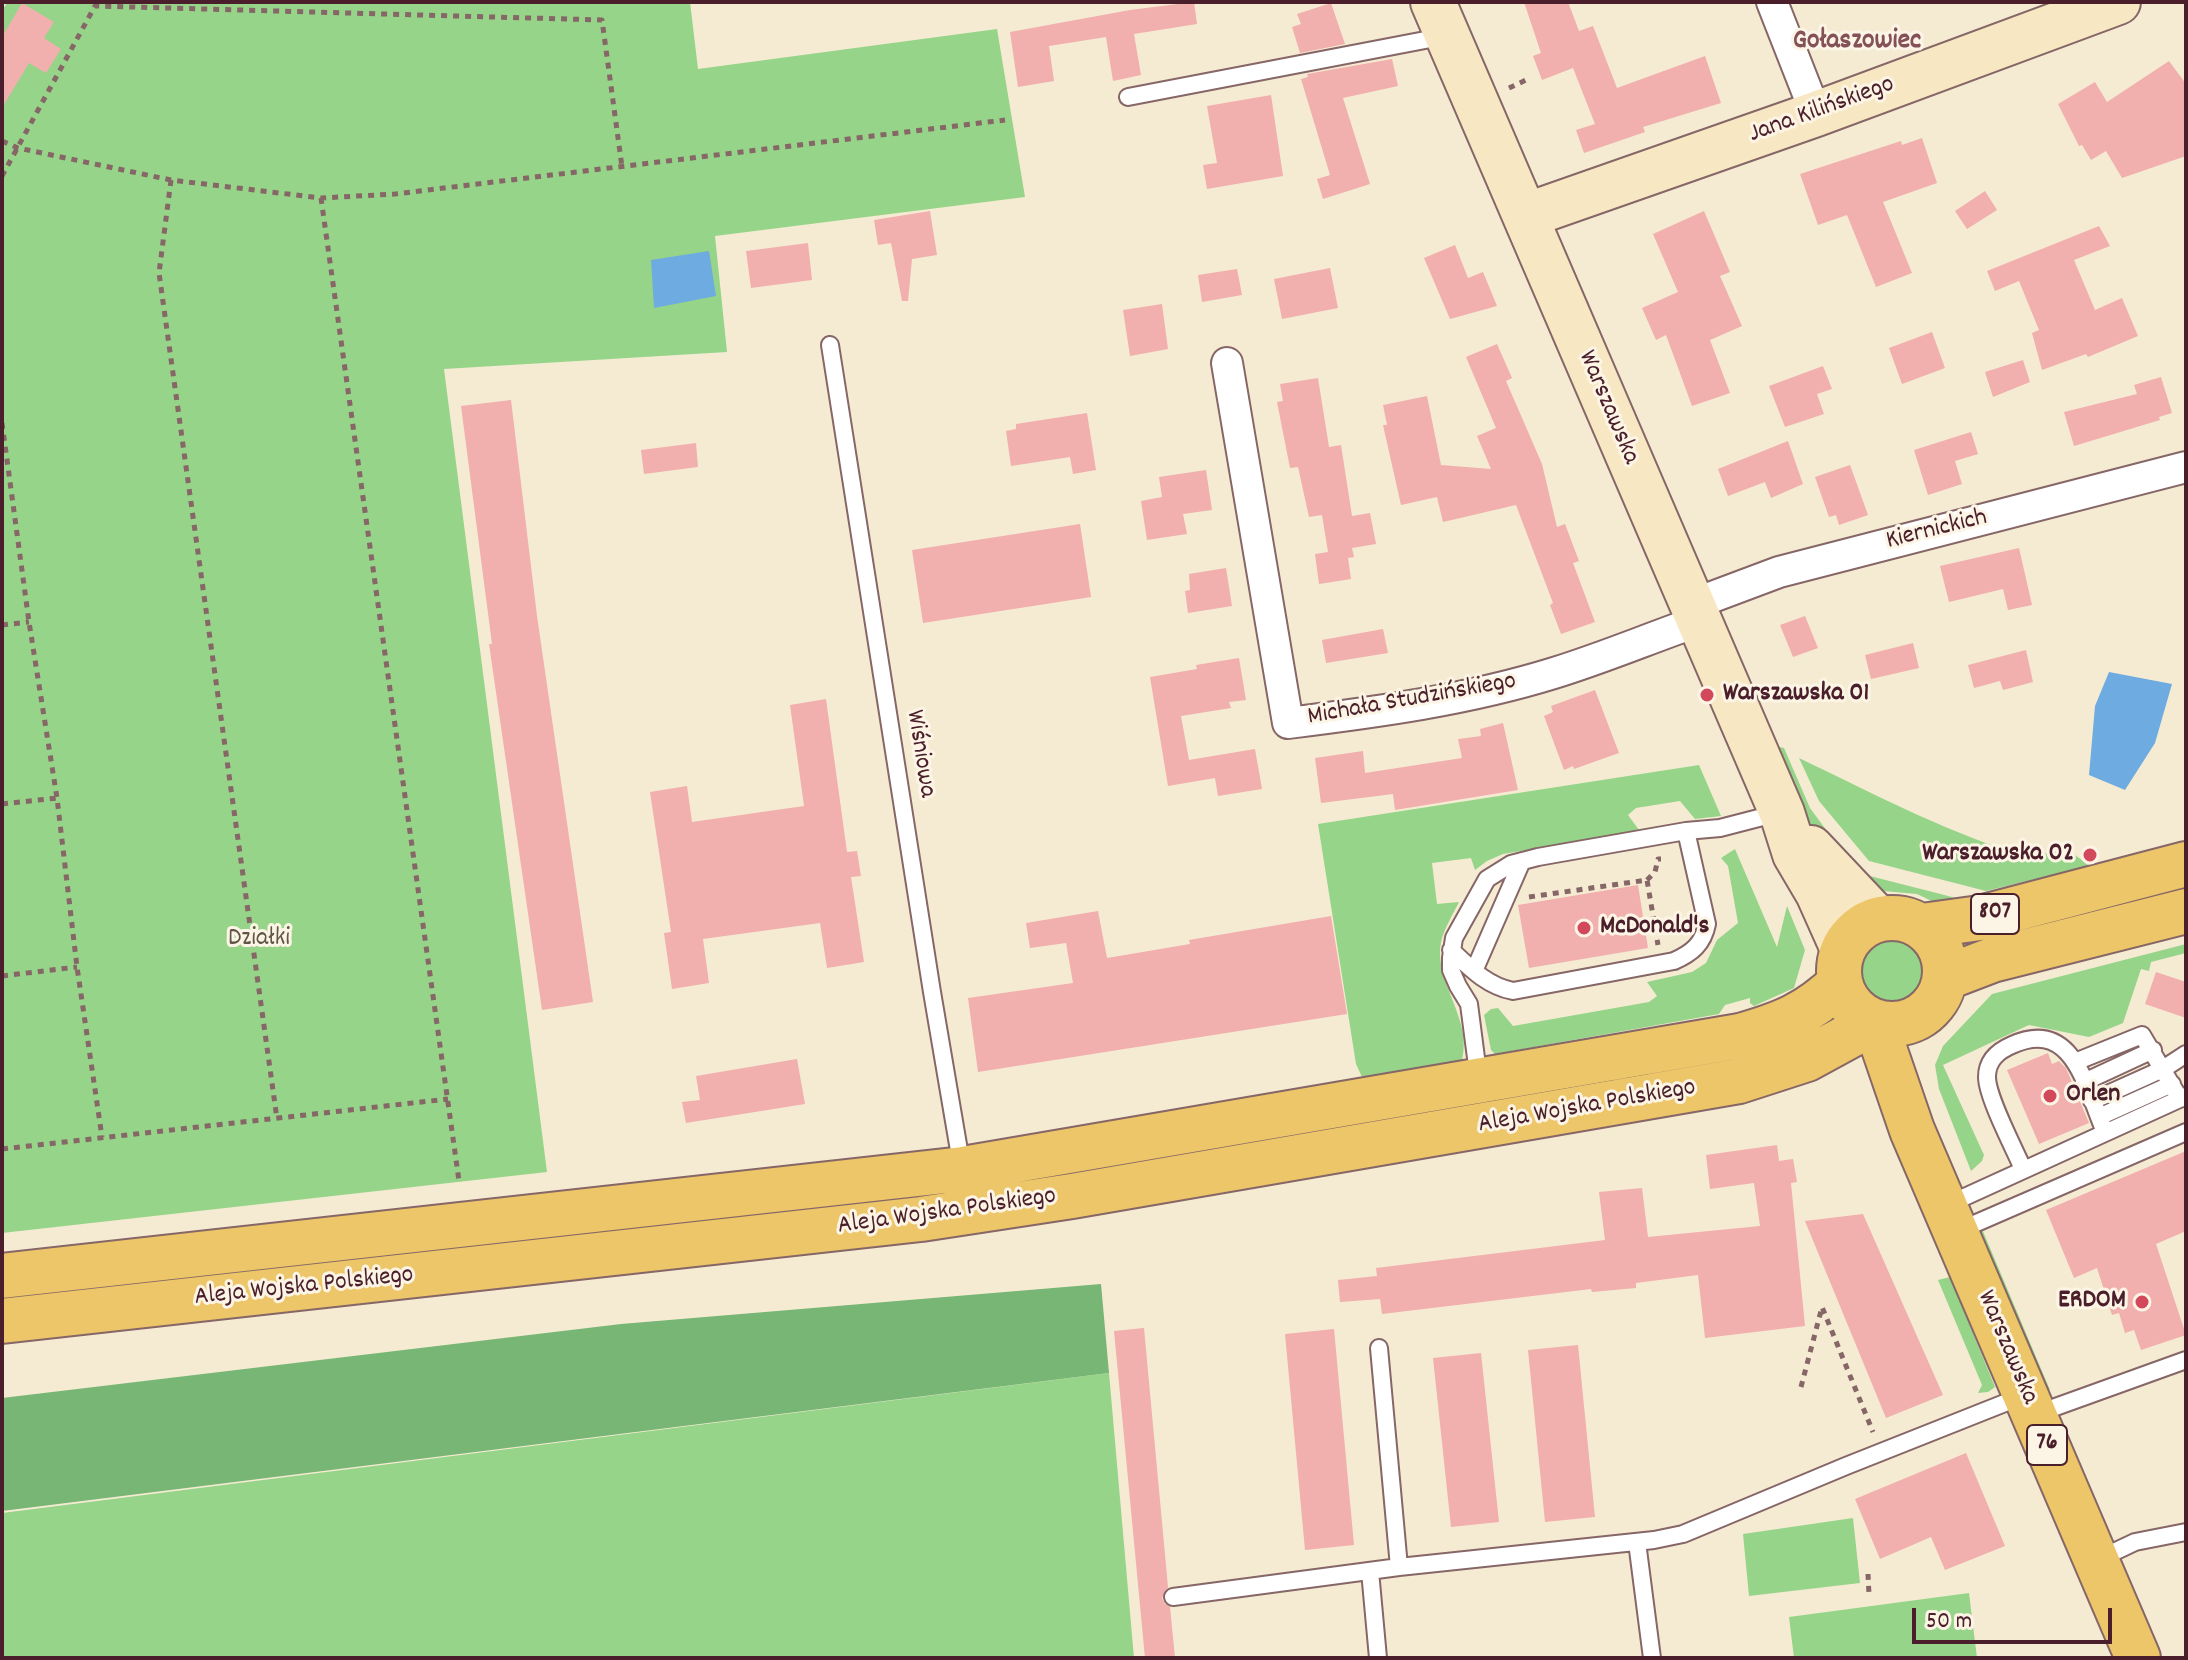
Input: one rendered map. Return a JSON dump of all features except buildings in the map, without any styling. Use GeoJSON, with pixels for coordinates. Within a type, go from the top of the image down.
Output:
{"type":"FeatureCollection","features":[{"type":"Feature","properties":{"kind":"main road","name":"Jana Kilińskiego"},"geometry":{"type":"LineString","coordinates":[[1525,216],[1816,114],[2118,2]]}},
{"type":"Feature","properties":{"kind":"main road","name":"Warszawska"},"geometry":{"type":"LineString","coordinates":[[1440,19],[1782,813],[1795,854],[1818,893],[1841,966]]}},
{"type":"Feature","properties":{"kind":"main road","name":"Warszawska"},"geometry":{"type":"LineString","coordinates":[[1782,813],[1878,919]]}},
{"type":"Feature","properties":{"kind":"main road","name":"807"},"geometry":{"type":"LineString","coordinates":[[1922,926],[1980,918],[2186,864]]}},
{"type":"Feature","properties":{"kind":"main road","name":"807"},"geometry":{"type":"LineString","coordinates":[[1945,978],[1992,960],[2186,911]]}},
{"type":"Feature","properties":{"kind":"main road"},"geometry":{"type":"LineString","coordinates":[[1901,918],[1922,926],[1939,945],[1944,961],[1945,978],[1939,997],[1896,1020],[1852,1007],[1841,966],[1854,933],[1878,919],[1901,918]]}},
{"type":"Feature","properties":{"kind":"main road","name":"Aleja Wojska Polskiego"},"geometry":{"type":"LineString","coordinates":[[2,1276],[963,1169],[1740,1036],[1806,1012],[1841,966]]}},
{"type":"Feature","properties":{"kind":"main road","name":"Warszawska"},"geometry":{"type":"LineString","coordinates":[[1896,1020],[1944,1202],[2138,1658]]}},
{"type":"Feature","properties":{"kind":"main road","name":"Aleja Wojska Polskiego"},"geometry":{"type":"LineString","coordinates":[[2,1321],[820,1231],[1072,1196],[1739,1081],[1807,1059],[1896,1020]]}},
{"type":"Feature","properties":{"kind":"street"},"geometry":{"type":"LineString","coordinates":[[1772,2],[1816,114]]}},
{"type":"Feature","properties":{"kind":"street","name":"Michała Studzińskiego"},"geometry":{"type":"LineString","coordinates":[[1227,363],[1288,723],[1395,710],[1555,673],[1695,613]]}},
{"type":"Feature","properties":{"kind":"street","name":"Kiernickich"},"geometry":{"type":"LineString","coordinates":[[1695,613],[1779,572],[2186,467]]}},
{"type":"Feature","properties":{"kind":"lane"},"geometry":{"type":"LineString","coordinates":[[1128,97],[1440,19]]}},
{"type":"Feature","properties":{"kind":"lane","name":"Wiśniowa"},"geometry":{"type":"LineString","coordinates":[[830,345],[929,977],[963,1169]]}},
{"type":"Feature","properties":{"kind":"lane"},"geometry":{"type":"LineString","coordinates":[[1479,1082],[1469,1004],[1451,970],[1451,950],[1454,938],[1487,879],[1501,868],[1522,861],[1686,831],[1720,828],[1782,813]]}},
{"type":"Feature","properties":{"kind":"lane"},"geometry":{"type":"LineString","coordinates":[[1451,950],[1474,971],[1500,988],[1513,991],[1674,961],[1696,949],[1706,933],[1707,924],[1686,831]]}},
{"type":"Feature","properties":{"kind":"lane"},"geometry":{"type":"LineString","coordinates":[[1474,971],[1522,861]]}},
{"type":"Feature","properties":{"kind":"lane"},"geometry":{"type":"LineString","coordinates":[[1469,1004],[1487,998],[1500,988]]}},
{"type":"Feature","properties":{"kind":"lane"},"geometry":{"type":"LineString","coordinates":[[1944,1202],[2023,1169],[2102,1125],[2179,1093],[2142,1035],[2075,1062]]}},
{"type":"Feature","properties":{"kind":"lane"},"geometry":{"type":"LineString","coordinates":[[2023,1169],[1988,1085],[1989,1064],[2001,1050],[2025,1039],[2052,1040],[2063,1045],[2075,1062],[2102,1125]]}},
{"type":"Feature","properties":{"kind":"lane"},"geometry":{"type":"LineString","coordinates":[[2084,1082],[2153,1050]]}},
{"type":"Feature","properties":{"kind":"lane"},"geometry":{"type":"LineString","coordinates":[[2092,1101],[2163,1069],[2186,1054]]}},
{"type":"Feature","properties":{"kind":"lane"},"geometry":{"type":"LineString","coordinates":[[1944,1202],[2186,1132]]}},
{"type":"Feature","properties":{"kind":"lane"},"geometry":{"type":"LineString","coordinates":[[1379,1348],[1399,1567]]}},
{"type":"Feature","properties":{"kind":"lane"},"geometry":{"type":"LineString","coordinates":[[1173,1597],[1683,1534],[1881,1452],[2186,1360]]}},
{"type":"Feature","properties":{"kind":"lane"},"geometry":{"type":"LineString","coordinates":[[2097,1560],[2135,1542],[2185,1531]]}},
{"type":"Feature","properties":{"kind":"lane"},"geometry":{"type":"LineString","coordinates":[[1637,1542],[1652,1658]]}},
{"type":"Feature","properties":{"kind":"lane"},"geometry":{"type":"LineString","coordinates":[[1370,1571],[1378,1658]]}},
{"type":"Feature","properties":{"kind":"path"},"geometry":{"type":"LineString","coordinates":[[2,176],[95,6],[602,20],[622,167]]}},
{"type":"Feature","properties":{"kind":"path"},"geometry":{"type":"LineString","coordinates":[[1509,88],[1526,80]]}},
{"type":"Feature","properties":{"kind":"path"},"geometry":{"type":"LineString","coordinates":[[2,141],[18,148],[171,180],[321,198],[395,194],[1005,120]]}},
{"type":"Feature","properties":{"kind":"path"},"geometry":{"type":"LineString","coordinates":[[171,180],[159,273],[277,1119]]}},
{"type":"Feature","properties":{"kind":"path"},"geometry":{"type":"LineString","coordinates":[[321,198],[459,1181]]}},
{"type":"Feature","properties":{"kind":"path"},"geometry":{"type":"LineString","coordinates":[[2,423],[57,798],[77,967],[102,1137]]}},
{"type":"Feature","properties":{"kind":"path"},"geometry":{"type":"LineString","coordinates":[[2,625],[29,622]]}},
{"type":"Feature","properties":{"kind":"path"},"geometry":{"type":"LineString","coordinates":[[2,804],[57,798]]}},
{"type":"Feature","properties":{"kind":"path"},"geometry":{"type":"LineString","coordinates":[[1517,899],[1647,880],[1655,872],[1658,859],[1669,857]]}},
{"type":"Feature","properties":{"kind":"path"},"geometry":{"type":"LineString","coordinates":[[1647,880],[1657,945],[1668,943]]}},
{"type":"Feature","properties":{"kind":"path"},"geometry":{"type":"LineString","coordinates":[[2,976],[77,967]]}},
{"type":"Feature","properties":{"kind":"path"},"geometry":{"type":"LineString","coordinates":[[2,1149],[448,1099]]}},
{"type":"Feature","properties":{"kind":"path"},"geometry":{"type":"LineString","coordinates":[[1801,1387],[1822,1307],[1881,1452]]}},
{"type":"Feature","properties":{"kind":"path"},"geometry":{"type":"LineString","coordinates":[[1868,1574],[1869,1595]]}},
{"type":"Feature","properties":{"kind":"green space","name":"Działki"},"geometry":{"type":"Polygon","coordinates":[[[8,2],[690,2],[698,69],[997,29],[1025,197],[715,236],[727,352],[444,369],[547,1172],[2,1233],[2,10],[8,2]]]}},
{"type":"Feature","properties":{"kind":"green space"},"geometry":{"type":"Polygon","coordinates":[[[1775,746],[1784,748],[1810,808],[1846,857],[1815,831],[1805,817],[1775,746]]]}},
{"type":"Feature","properties":{"kind":"green space"},"geometry":{"type":"Polygon","coordinates":[[[1799,758],[1960,833],[2027,856],[2068,852],[2089,866],[1986,891],[1869,861],[1819,801],[1799,758]]]}},
{"type":"Feature","properties":{"kind":"green space"},"geometry":{"type":"Polygon","coordinates":[[[1699,765],[1721,816],[1695,819],[1680,801],[1636,808],[1628,815],[1639,830],[1634,832],[1503,854],[1475,870],[1471,858],[1432,863],[1437,904],[1459,902],[1442,937],[1440,957],[1462,1030],[1462,1060],[1362,1077],[1356,1064],[1318,824],[1699,765]]]}},
{"type":"Feature","properties":{"kind":"green space"},"geometry":{"type":"Polygon","coordinates":[[[1735,849],[1777,947],[1787,906],[1805,950],[1794,988],[1754,1006],[1750,998],[1725,1005],[1719,1014],[1495,1054],[1491,1050],[1484,1015],[1491,1009],[1498,1008],[1513,1026],[1649,1002],[1657,996],[1647,982],[1692,972],[1706,963],[1717,940],[1738,923],[1728,866],[1721,858],[1735,849]]]}},
{"type":"Feature","properties":{"kind":"green space"},"geometry":{"type":"Polygon","coordinates":[[[1866,875],[1960,899],[1940,905],[1917,894],[1872,890],[1866,875]]]}},
{"type":"Feature","properties":{"kind":"green space"},"geometry":{"type":"Polygon","coordinates":[[[1892,940],[1904,942],[1914,949],[1921,959],[1921,983],[1914,993],[1904,1000],[1892,1002],[1880,1000],[1870,993],[1863,983],[1861,971],[1863,959],[1870,949],[1880,942],[1892,940]]]}},
{"type":"Feature","properties":{"kind":"green space"},"geometry":{"type":"Polygon","coordinates":[[[2186,944],[2186,953],[2151,962],[2149,971],[2141,969],[2123,1023],[2089,1037],[2029,1025],[1943,1065],[1984,1155],[1971,1171],[1939,1089],[1935,1065],[1943,1046],[1992,994],[2186,944]]]}},
{"type":"Feature","properties":{"kind":"green space"},"geometry":{"type":"Polygon","coordinates":[[[1982,1229],[2050,1390],[2043,1392],[1976,1232],[1982,1229]]]}},
{"type":"Feature","properties":{"kind":"green space"},"geometry":{"type":"Polygon","coordinates":[[[1950,1277],[1995,1387],[1988,1392],[1978,1393],[1982,1385],[1938,1280],[1950,1277]]]}},
{"type":"Feature","properties":{"kind":"green space"},"geometry":{"type":"Polygon","coordinates":[[[1101,1284],[1109,1373],[2,1511],[2,1398],[621,1324],[1101,1284]]]}},
{"type":"Feature","properties":{"kind":"green space"},"geometry":{"type":"Polygon","coordinates":[[[1109,1373],[1134,1658],[2,1658],[2,1513],[1109,1373]]]}},
{"type":"Feature","properties":{"kind":"green space"},"geometry":{"type":"Polygon","coordinates":[[[1853,1518],[1860,1583],[1749,1596],[1743,1534],[1853,1518]]]}},
{"type":"Feature","properties":{"kind":"green space"},"geometry":{"type":"Polygon","coordinates":[[[1969,1593],[1977,1658],[1794,1658],[1789,1617],[1969,1593]]]}},
{"type":"Feature","properties":{"kind":"water"},"geometry":{"type":"Polygon","coordinates":[[[709,251],[716,296],[654,308],[651,260],[709,251]]]}},
{"type":"Feature","properties":{"kind":"water"},"geometry":{"type":"Polygon","coordinates":[[[2109,672],[2172,684],[2155,743],[2125,790],[2089,775],[2095,706],[2109,672]]]}},
{"type":"Feature","properties":{"kind":"place","name":"Warszawska 01"},"geometry":{"type":"Point","coordinates":[1707,695]}},
{"type":"Feature","properties":{"kind":"place","name":"Warszawska 02"},"geometry":{"type":"Point","coordinates":[2090,855]}},
{"type":"Feature","properties":{"kind":"place","name":"McDonald's"},"geometry":{"type":"Point","coordinates":[1584,928]}},
{"type":"Feature","properties":{"kind":"place","name":"Orlen"},"geometry":{"type":"Point","coordinates":[2050,1096]}},
{"type":"Feature","properties":{"kind":"place","name":"ERDOM"},"geometry":{"type":"Point","coordinates":[2142,1302]}},
{"type":"Feature","properties":{"kind":"district","name":"Gołaszowiec"},"geometry":{"type":"Point","coordinates":[1857,43]}}]}
